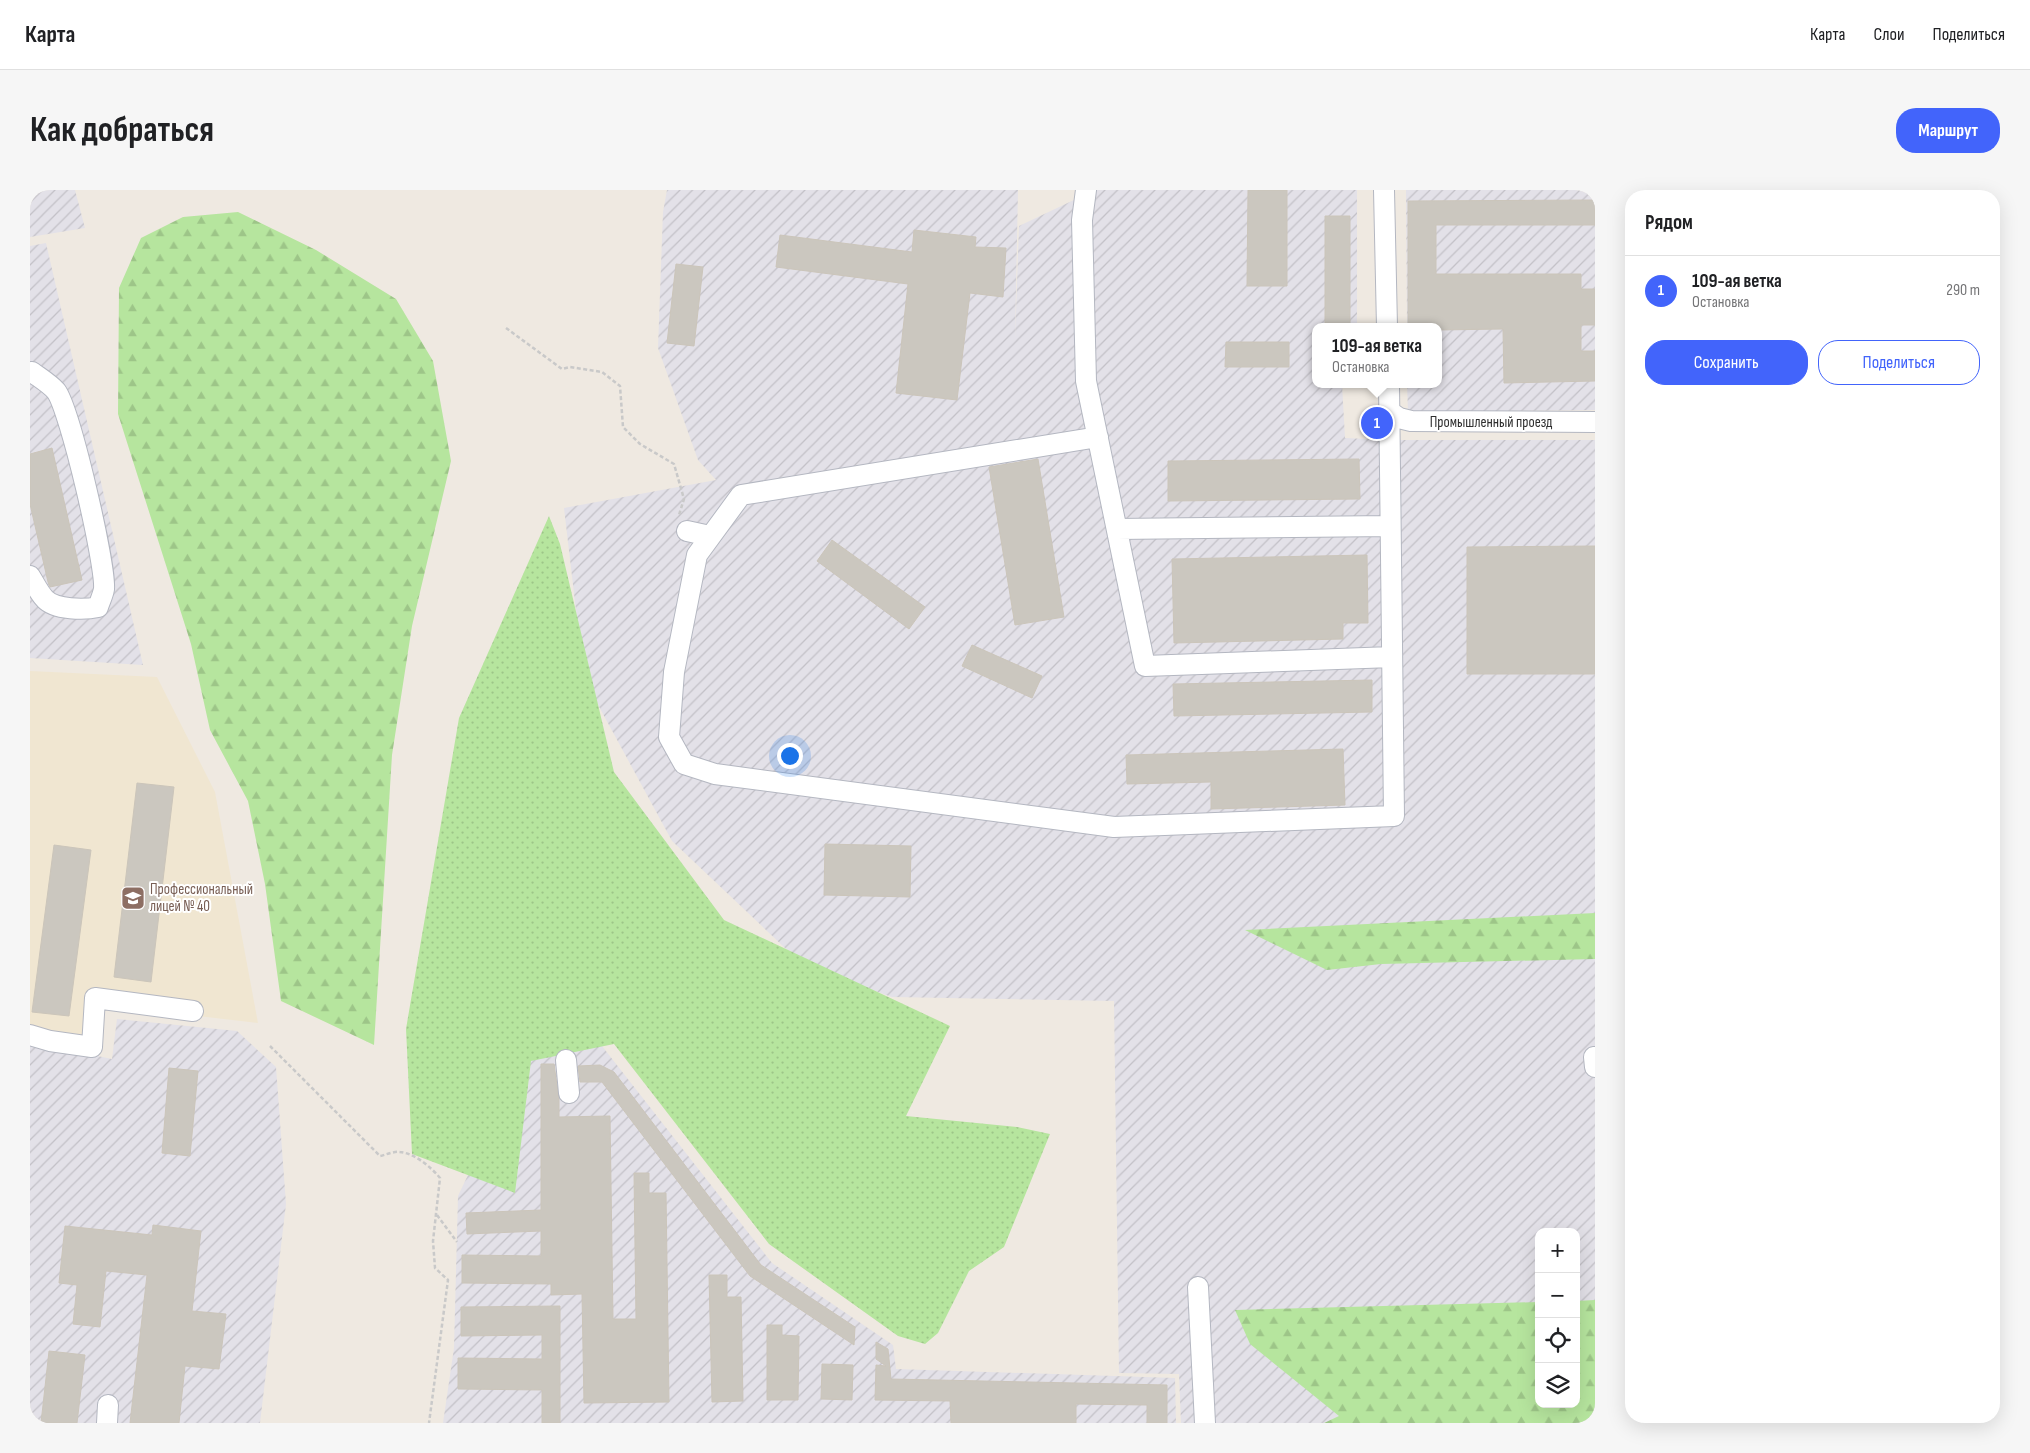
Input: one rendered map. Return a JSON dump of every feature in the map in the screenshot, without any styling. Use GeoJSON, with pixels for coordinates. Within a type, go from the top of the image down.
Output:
{"type":"FeatureCollection","features":[{"type":"Feature","properties":{"kind":"street"},"geometry":{"type":"LineString","coordinates":[[1086,190],[1082,220],[1086,381],[1145,666],[1392,657]]}},
{"type":"Feature","properties":{"kind":"street"},"geometry":{"type":"LineString","coordinates":[[1384,190],[1387,323]]}},
{"type":"Feature","properties":{"kind":"street"},"geometry":{"type":"LineString","coordinates":[[30,576],[46,601],[65,607],[83,610],[98,607],[104,589],[102,564],[65,412],[56,392],[31,367]]}},
{"type":"Feature","properties":{"kind":"street"},"geometry":{"type":"LineString","coordinates":[[1098,437],[740,495],[697,555],[674,672],[669,737],[684,764],[715,774],[1114,827],[1394,816],[1389,388]]}},
{"type":"Feature","properties":{"kind":"street","name":"Промышленный проезд"},"geometry":{"type":"LineString","coordinates":[[1389,411],[1399,418],[1411,421],[1595,422]]}},
{"type":"Feature","properties":{"kind":"street"},"geometry":{"type":"LineString","coordinates":[[1116,528],[1390,526]]}},
{"type":"Feature","properties":{"kind":"street"},"geometry":{"type":"LineString","coordinates":[[687,531],[710,536]]}},
{"type":"Feature","properties":{"kind":"street"},"geometry":{"type":"LineString","coordinates":[[30,1035],[50,1041],[92,1047],[95,998],[193,1010]]}},
{"type":"Feature","properties":{"kind":"street"},"geometry":{"type":"LineString","coordinates":[[566,1060],[569,1092]]}},
{"type":"Feature","properties":{"kind":"street"},"geometry":{"type":"LineString","coordinates":[[1198,1287],[1205,1423]]}},
{"type":"Feature","properties":{"kind":"path"},"geometry":{"type":"LineString","coordinates":[[506,328],[562,369],[570,367],[602,372],[620,386],[623,427],[640,444],[674,464],[684,499],[678,514],[681,525],[687,531]]}},
{"type":"Feature","properties":{"kind":"path"},"geometry":{"type":"LineString","coordinates":[[270,1046],[380,1156],[400,1152],[417,1158],[440,1178],[433,1241],[435,1268],[448,1280],[428,1423]]}},
{"type":"Feature","properties":{"kind":"path"},"geometry":{"type":"LineString","coordinates":[[437,1215],[457,1242]]}},
{"type":"Feature","properties":{"kind":"shaded area"},"geometry":{"type":"Polygon","coordinates":[[[30,190],[75,190],[85,228],[30,237],[30,190]]]}},
{"type":"Feature","properties":{"kind":"shaded area"},"geometry":{"type":"Polygon","coordinates":[[[667,190],[1018,190],[1015,339],[1019,226],[1095,190],[1357,190],[1357,323],[1312,323],[1312,388],[1342,388],[1345,438],[1388,440],[1595,440],[1595,1423],[1181,1423],[1179,1374],[1119,1373],[1114,1001],[892,997],[804,966],[672,841],[584,679],[564,508],[716,480],[698,460],[658,348],[663,212],[667,190]]]}},
{"type":"Feature","properties":{"kind":"shaded area"},"geometry":{"type":"Polygon","coordinates":[[[1406,190],[1595,190],[1595,410],[1408,412],[1407,388],[1442,388],[1442,323],[1407,323],[1406,190]]]}},
{"type":"Feature","properties":{"kind":"shaded area"},"geometry":{"type":"Polygon","coordinates":[[[46,243],[143,665],[30,658],[30,246],[46,243]]]}},
{"type":"Feature","properties":{"kind":"shaded area","name":"Профессиональный лицей № 40"},"geometry":{"type":"Polygon","coordinates":[[[30,671],[157,677],[215,792],[258,1023],[94,1004],[84,1038],[30,1028],[30,671]]]}},
{"type":"Feature","properties":{"kind":"shaded area"},"geometry":{"type":"Polygon","coordinates":[[[117,1019],[237,1031],[276,1067],[286,1204],[260,1423],[30,1423],[30,1042],[112,1059],[117,1019]]]}},
{"type":"Feature","properties":{"kind":"shaded area"},"geometry":{"type":"Polygon","coordinates":[[[529,1046],[602,1046],[772,1263],[893,1345],[896,1369],[1175,1378],[1176,1423],[443,1423],[454,1348],[458,1196],[529,1046]]]}},
{"type":"Feature","properties":{"kind":"green space"},"geometry":{"type":"Polygon","coordinates":[[[238,212],[316,250],[396,299],[433,361],[451,461],[412,626],[392,755],[374,1045],[281,1001],[265,884],[248,801],[210,730],[191,644],[118,414],[119,288],[141,238],[183,217],[238,212]]]}},
{"type":"Feature","properties":{"kind":"green space"},"geometry":{"type":"Polygon","coordinates":[[[549,516],[560,544],[614,772],[724,920],[950,1026],[906,1116],[1017,1127],[1050,1134],[1004,1247],[969,1271],[938,1333],[925,1344],[898,1336],[769,1244],[614,1044],[531,1061],[515,1193],[412,1154],[406,1029],[459,718],[549,516]]]}},
{"type":"Feature","properties":{"kind":"green space"},"geometry":{"type":"Polygon","coordinates":[[[1595,913],[1595,959],[1381,964],[1327,970],[1245,930],[1595,913]]]}},
{"type":"Feature","properties":{"kind":"green space"},"geometry":{"type":"Polygon","coordinates":[[[1595,1300],[1595,1423],[1324,1423],[1339,1416],[1250,1344],[1235,1310],[1535,1302],[1535,1408],[1580,1408],[1580,1301],[1595,1300]]]}},
{"type":"Feature","properties":{"kind":"building"},"geometry":{"type":"Polygon","coordinates":[[[1248,190],[1287,190],[1287,286],[1247,286],[1248,190]]]}},
{"type":"Feature","properties":{"kind":"building"},"geometry":{"type":"Polygon","coordinates":[[[1595,200],[1595,225],[1436,225],[1436,274],[1581,274],[1581,289],[1595,289],[1595,325],[1581,325],[1581,351],[1595,351],[1595,381],[1504,383],[1503,329],[1442,330],[1442,323],[1408,323],[1408,201],[1595,200]]]}},
{"type":"Feature","properties":{"kind":"building"},"geometry":{"type":"Polygon","coordinates":[[[1325,216],[1350,216],[1350,323],[1325,323],[1325,216]]]}},
{"type":"Feature","properties":{"kind":"building"},"geometry":{"type":"Polygon","coordinates":[[[914,230],[976,237],[975,247],[1006,248],[1003,297],[970,293],[957,400],[896,393],[908,284],[776,267],[780,235],[912,252],[914,230]]]}},
{"type":"Feature","properties":{"kind":"building"},"geometry":{"type":"Polygon","coordinates":[[[676,264],[703,267],[694,346],[667,343],[676,264]]]}},
{"type":"Feature","properties":{"kind":"building"},"geometry":{"type":"Polygon","coordinates":[[[1226,342],[1289,342],[1289,367],[1225,367],[1226,342]]]}},
{"type":"Feature","properties":{"kind":"building"},"geometry":{"type":"Polygon","coordinates":[[[52,448],[82,580],[50,587],[30,504],[30,454],[52,448]]]}},
{"type":"Feature","properties":{"kind":"building"},"geometry":{"type":"Polygon","coordinates":[[[1038,459],[1064,617],[1015,625],[989,467],[1038,459]]]}},
{"type":"Feature","properties":{"kind":"building"},"geometry":{"type":"Polygon","coordinates":[[[1359,459],[1360,499],[1168,501],[1168,461],[1359,459]]]}},
{"type":"Feature","properties":{"kind":"building"},"geometry":{"type":"Polygon","coordinates":[[[832,540],[925,607],[909,629],[817,561],[832,540]]]}},
{"type":"Feature","properties":{"kind":"building"},"geometry":{"type":"Polygon","coordinates":[[[1595,546],[1595,674],[1467,674],[1467,547],[1595,546]]]}},
{"type":"Feature","properties":{"kind":"building"},"geometry":{"type":"Polygon","coordinates":[[[1367,555],[1368,623],[1343,623],[1343,639],[1174,643],[1172,559],[1367,555]]]}},
{"type":"Feature","properties":{"kind":"building"},"geometry":{"type":"Polygon","coordinates":[[[972,645],[1042,676],[1032,698],[962,666],[972,645]]]}},
{"type":"Feature","properties":{"kind":"building"},"geometry":{"type":"Polygon","coordinates":[[[1372,680],[1372,712],[1174,716],[1173,684],[1372,680]]]}},
{"type":"Feature","properties":{"kind":"building"},"geometry":{"type":"Polygon","coordinates":[[[1343,749],[1345,805],[1211,809],[1211,782],[1127,784],[1126,755],[1343,749]]]}},
{"type":"Feature","properties":{"kind":"building"},"geometry":{"type":"Polygon","coordinates":[[[137,783],[174,787],[151,982],[114,977],[137,783]]]}},
{"type":"Feature","properties":{"kind":"building"},"geometry":{"type":"Polygon","coordinates":[[[825,844],[911,846],[910,897],[824,895],[825,844]]]}},
{"type":"Feature","properties":{"kind":"building"},"geometry":{"type":"Polygon","coordinates":[[[54,845],[91,850],[69,1016],[32,1012],[54,845]]]}},
{"type":"Feature","properties":{"kind":"building"},"geometry":{"type":"Polygon","coordinates":[[[541,1064],[554,1064],[559,1099],[559,1117],[610,1116],[613,1319],[636,1319],[634,1173],[649,1173],[649,1193],[666,1193],[669,1402],[584,1403],[582,1294],[551,1295],[551,1284],[462,1283],[462,1255],[541,1256],[541,1231],[467,1234],[466,1213],[541,1210],[541,1064]]]}},
{"type":"Feature","properties":{"kind":"building"},"geometry":{"type":"Polygon","coordinates":[[[600,1065],[614,1072],[761,1265],[855,1327],[854,1345],[750,1276],[602,1082],[580,1082],[578,1066],[600,1065]]]}},
{"type":"Feature","properties":{"kind":"building"},"geometry":{"type":"Polygon","coordinates":[[[169,1068],[198,1071],[190,1156],[162,1153],[169,1068]]]}},
{"type":"Feature","properties":{"kind":"building"},"geometry":{"type":"Polygon","coordinates":[[[153,1225],[201,1231],[192,1311],[226,1314],[219,1369],[185,1366],[179,1423],[130,1423],[147,1275],[106,1271],[100,1327],[73,1324],[77,1285],[59,1283],[65,1226],[152,1235],[153,1225]]]}},
{"type":"Feature","properties":{"kind":"building"},"geometry":{"type":"Polygon","coordinates":[[[709,1275],[727,1275],[727,1297],[741,1297],[743,1401],[712,1402],[709,1275]]]}},
{"type":"Feature","properties":{"kind":"building"},"geometry":{"type":"Polygon","coordinates":[[[560,1306],[560,1423],[542,1423],[542,1390],[458,1389],[458,1358],[542,1359],[542,1335],[461,1336],[461,1307],[560,1306]]]}},
{"type":"Feature","properties":{"kind":"building"},"geometry":{"type":"Polygon","coordinates":[[[767,1325],[782,1325],[782,1335],[799,1336],[798,1400],[767,1400],[767,1325]]]}},
{"type":"Feature","properties":{"kind":"building"},"geometry":{"type":"Polygon","coordinates":[[[876,1342],[888,1349],[891,1379],[1167,1385],[1167,1423],[1147,1423],[1147,1405],[1076,1404],[1076,1423],[951,1423],[950,1401],[875,1400],[876,1365],[886,1366],[876,1359],[876,1342]]]}},
{"type":"Feature","properties":{"kind":"building"},"geometry":{"type":"Polygon","coordinates":[[[49,1351],[85,1355],[77,1423],[41,1423],[49,1351]]]}},
{"type":"Feature","properties":{"kind":"building"},"geometry":{"type":"Polygon","coordinates":[[[822,1364],[853,1365],[852,1400],[821,1399],[822,1364]]]}},
{"type":"Feature","properties":{"kind":"place","name":"109-ая ветка"},"geometry":{"type":"Point","coordinates":[1377,423]}},
{"type":"Feature","properties":{"kind":"place","name":"Профессиональный лицей № 40"},"geometry":{"type":"Point","coordinates":[133,898]}}]}
